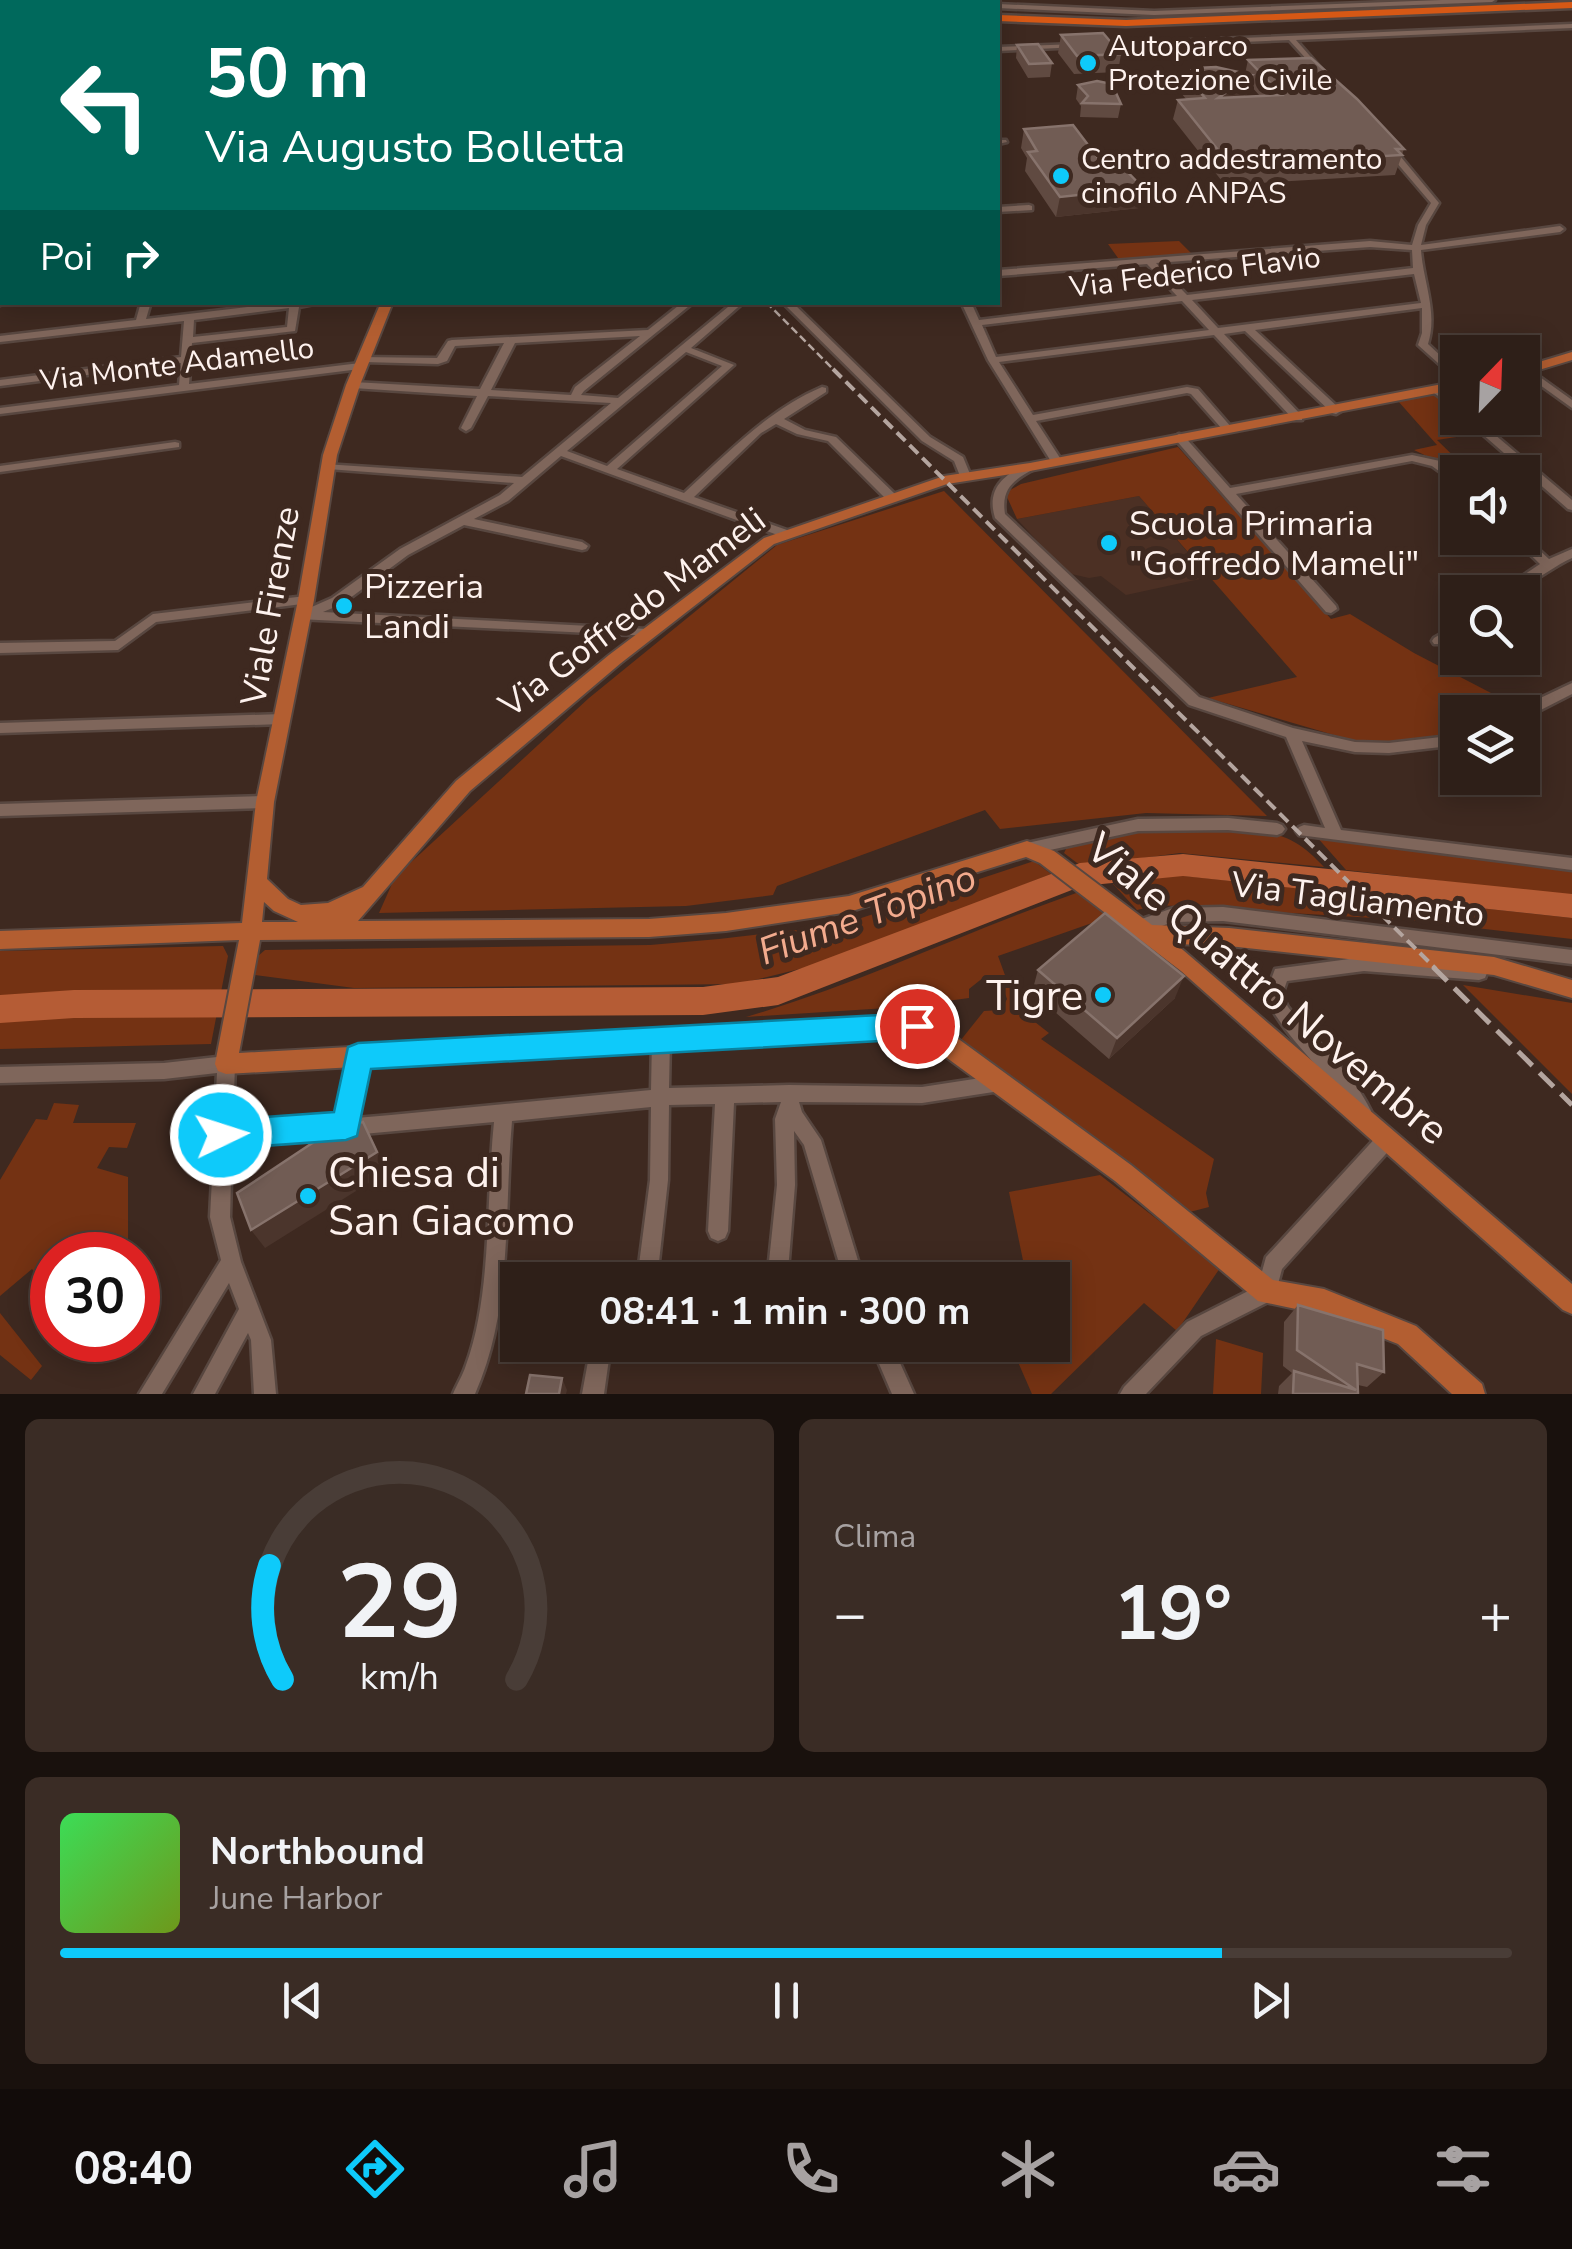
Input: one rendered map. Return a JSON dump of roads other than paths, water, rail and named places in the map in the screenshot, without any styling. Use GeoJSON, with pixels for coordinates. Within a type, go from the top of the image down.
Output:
{"type":"FeatureCollection","features":[{"type":"Feature","properties":{"kind":"highway"},"geometry":{"type":"LineString","coordinates":[[1000,20],[1126,23],[1572,7]]}},
{"type":"Feature","properties":{"kind":"highway"},"geometry":{"type":"LineString","coordinates":[[1000,20],[1095,26],[1572,7]]}},
{"type":"Feature","properties":{"kind":"highway"},"geometry":{"type":"LineString","coordinates":[[1011,32],[1182,23]]}},
{"type":"Feature","properties":{"kind":"main road","name":"Viale Firenze"},"geometry":{"type":"LineString","coordinates":[[226,1073],[249,941],[265,802],[305,608],[328,466],[353,385],[386,305]]}},
{"type":"Feature","properties":{"kind":"main road"},"geometry":{"type":"LineString","coordinates":[[1540,365],[1572,356]]}},
{"type":"Feature","properties":{"kind":"main road","name":"Via Goffredo Mameli"},"geometry":{"type":"LineString","coordinates":[[338,930],[463,786],[647,633],[783,533],[964,474],[1030,467],[1438,390]]}},
{"type":"Feature","properties":{"kind":"main road","name":"Viale Quattro Novembre"},"geometry":{"type":"LineString","coordinates":[[0,940],[249,941],[338,930],[649,928],[849,904],[1037,853],[1136,925],[1368,1120],[1572,1301]]}},
{"type":"Feature","properties":{"kind":"main road","name":"Viale Quattro Novembre"},"geometry":{"type":"LineString","coordinates":[[255,881],[294,912],[338,930]]}},
{"type":"Feature","properties":{"kind":"main road","name":"Via Goffredo Mameli"},"geometry":{"type":"LineString","coordinates":[[294,912],[331,911],[370,890]]}},
{"type":"Feature","properties":{"kind":"main road","name":"Via Tagliamento"},"geometry":{"type":"LineString","coordinates":[[1136,925],[1494,966],[1572,990]]}},
{"type":"Feature","properties":{"kind":"main road"},"geometry":{"type":"LineString","coordinates":[[226,1073],[358,1056],[917,1026],[1001,1082],[1123,1173],[1267,1292],[1324,1302],[1407,1335],[1472,1394]]}},
{"type":"Feature","properties":{"kind":"street"},"geometry":{"type":"LineString","coordinates":[[1234,0],[1264,10]]}},
{"type":"Feature","properties":{"kind":"street"},"geometry":{"type":"LineString","coordinates":[[1300,9],[1357,0]]}},
{"type":"Feature","properties":{"kind":"street"},"geometry":{"type":"LineString","coordinates":[[1000,6],[1125,14],[1492,0]]}},
{"type":"Feature","properties":{"kind":"street"},"geometry":{"type":"LineString","coordinates":[[1000,49],[1572,26]]}},
{"type":"Feature","properties":{"kind":"street"},"geometry":{"type":"LineString","coordinates":[[1291,38],[1328,81]]}},
{"type":"Feature","properties":{"kind":"street"},"geometry":{"type":"LineString","coordinates":[[1379,138],[1435,203],[1422,223],[1416,248],[1430,330],[1423,346],[1440,363]]}},
{"type":"Feature","properties":{"kind":"street"},"geometry":{"type":"LineString","coordinates":[[1000,210],[1028,208]]}},
{"type":"Feature","properties":{"kind":"street"},"geometry":{"type":"LineString","coordinates":[[1000,273],[1370,244],[1416,248],[1560,229]]}},
{"type":"Feature","properties":{"kind":"street"},"geometry":{"type":"LineString","coordinates":[[1151,263],[1298,418]]}},
{"type":"Feature","properties":{"kind":"street","name":"Via Federico Flavio"},"geometry":{"type":"LineString","coordinates":[[976,324],[1420,270]]}},
{"type":"Feature","properties":{"kind":"street"},"geometry":{"type":"LineString","coordinates":[[140,323],[145,305]]}},
{"type":"Feature","properties":{"kind":"street"},"geometry":{"type":"LineString","coordinates":[[0,339],[288,305]]}},
{"type":"Feature","properties":{"kind":"street"},"geometry":{"type":"LineString","coordinates":[[187,341],[292,328],[296,305]]}},
{"type":"Feature","properties":{"kind":"street"},"geometry":{"type":"LineString","coordinates":[[576,398],[579,388],[686,305]]}},
{"type":"Feature","properties":{"kind":"street"},"geometry":{"type":"LineString","coordinates":[[305,608],[337,600],[404,552],[464,521],[527,481],[737,305]]}},
{"type":"Feature","properties":{"kind":"street"},"geometry":{"type":"LineString","coordinates":[[789,305],[926,439],[959,459],[964,474]]}},
{"type":"Feature","properties":{"kind":"street"},"geometry":{"type":"LineString","coordinates":[[967,305],[993,360],[1056,461]]}},
{"type":"Feature","properties":{"kind":"street"},"geometry":{"type":"LineString","coordinates":[[993,360],[1426,305]]}},
{"type":"Feature","properties":{"kind":"street"},"geometry":{"type":"LineString","coordinates":[[184,388],[189,317]]}},
{"type":"Feature","properties":{"kind":"street"},"geometry":{"type":"LineString","coordinates":[[1247,328],[1336,411]]}},
{"type":"Feature","properties":{"kind":"street"},"geometry":{"type":"LineString","coordinates":[[466,428],[511,340],[649,333]]}},
{"type":"Feature","properties":{"kind":"street","name":"Via Monte Adamello"},"geometry":{"type":"LineString","coordinates":[[0,411],[362,362],[438,362],[452,342],[511,340]]}},
{"type":"Feature","properties":{"kind":"street"},"geometry":{"type":"LineString","coordinates":[[610,470],[729,364],[686,349]]}},
{"type":"Feature","properties":{"kind":"street"},"geometry":{"type":"LineString","coordinates":[[0,383],[186,359]]}},
{"type":"Feature","properties":{"kind":"street"},"geometry":{"type":"LineString","coordinates":[[1540,382],[1572,405]]}},
{"type":"Feature","properties":{"kind":"street"},"geometry":{"type":"LineString","coordinates":[[353,385],[623,401]]}},
{"type":"Feature","properties":{"kind":"street"},"geometry":{"type":"LineString","coordinates":[[686,498],[774,418],[822,390]]}},
{"type":"Feature","properties":{"kind":"street"},"geometry":{"type":"LineString","coordinates":[[1029,419],[1186,390],[1194,391],[1227,428]]}},
{"type":"Feature","properties":{"kind":"street"},"geometry":{"type":"LineString","coordinates":[[774,418],[801,432],[832,439],[892,498]]}},
{"type":"Feature","properties":{"kind":"street"},"geometry":{"type":"LineString","coordinates":[[1489,435],[1572,506]]}},
{"type":"Feature","properties":{"kind":"street"},"geometry":{"type":"LineString","coordinates":[[1180,437],[1331,609]]}},
{"type":"Feature","properties":{"kind":"street"},"geometry":{"type":"LineString","coordinates":[[0,468],[175,446]]}},
{"type":"Feature","properties":{"kind":"street"},"geometry":{"type":"LineString","coordinates":[[562,452],[783,533]]}},
{"type":"Feature","properties":{"kind":"street"},"geometry":{"type":"LineString","coordinates":[[1228,492],[1412,458],[1440,466]]}},
{"type":"Feature","properties":{"kind":"street"},"geometry":{"type":"LineString","coordinates":[[328,466],[527,481]]}},
{"type":"Feature","properties":{"kind":"street"},"geometry":{"type":"LineString","coordinates":[[1030,467],[1002,484],[996,493],[998,515],[1181,692],[1212,708],[1292,733],[1355,747],[1390,748],[1440,742]]}},
{"type":"Feature","properties":{"kind":"street"},"geometry":{"type":"LineString","coordinates":[[464,521],[582,546]]}},
{"type":"Feature","properties":{"kind":"street"},"geometry":{"type":"LineString","coordinates":[[1532,575],[1572,553]]}},
{"type":"Feature","properties":{"kind":"street"},"geometry":{"type":"LineString","coordinates":[[1538,555],[1548,564]]}},
{"type":"Feature","properties":{"kind":"street"},"geometry":{"type":"LineString","coordinates":[[0,648],[118,645],[153,618],[305,608],[647,633]]}},
{"type":"Feature","properties":{"kind":"street"},"geometry":{"type":"LineString","coordinates":[[1540,703],[1572,688]]}},
{"type":"Feature","properties":{"kind":"street"},"geometry":{"type":"LineString","coordinates":[[0,728],[282,719]]}},
{"type":"Feature","properties":{"kind":"street"},"geometry":{"type":"LineString","coordinates":[[1292,733],[1336,835]]}},
{"type":"Feature","properties":{"kind":"street"},"geometry":{"type":"LineString","coordinates":[[0,810],[265,802]]}},
{"type":"Feature","properties":{"kind":"street"},"geometry":{"type":"LineString","coordinates":[[1037,853],[1138,825],[1278,828]]}},
{"type":"Feature","properties":{"kind":"street"},"geometry":{"type":"LineString","coordinates":[[1304,831],[1572,864]]}},
{"type":"Feature","properties":{"kind":"street","name":"Via Tagliamento"},"geometry":{"type":"LineString","coordinates":[[1136,925],[1173,915],[1222,914],[1572,957]]}},
{"type":"Feature","properties":{"kind":"street","name":"Via Tagliamento"},"geometry":{"type":"LineString","coordinates":[[1368,1120],[1353,1094],[1284,1018],[1274,996],[1280,974],[1364,964],[1519,973]]}},
{"type":"Feature","properties":{"kind":"street"},"geometry":{"type":"LineString","coordinates":[[649,1262],[658,1188],[661,1040]]}},
{"type":"Feature","properties":{"kind":"street"},"geometry":{"type":"LineString","coordinates":[[330,1145],[344,1135],[358,1056]]}},
{"type":"Feature","properties":{"kind":"street"},"geometry":{"type":"LineString","coordinates":[[0,1075],[164,1070],[226,1073],[220,1216],[231,1262],[261,1340],[265,1394]]}},
{"type":"Feature","properties":{"kind":"street"},"geometry":{"type":"LineString","coordinates":[[221,1135],[661,1098],[724,1094],[790,1099],[922,1094],[1001,1082]]}},
{"type":"Feature","properties":{"kind":"street"},"geometry":{"type":"LineString","coordinates":[[718,1231],[724,1094]]}},
{"type":"Feature","properties":{"kind":"street"},"geometry":{"type":"LineString","coordinates":[[779,1262],[786,1185],[784,1119],[790,1099]]}},
{"type":"Feature","properties":{"kind":"street"},"geometry":{"type":"LineString","coordinates":[[790,1099],[800,1128],[812,1140],[849,1262]]}},
{"type":"Feature","properties":{"kind":"street"},"geometry":{"type":"LineString","coordinates":[[464,1394],[475,1372],[486,1323],[504,1114]]}},
{"type":"Feature","properties":{"kind":"street"},"geometry":{"type":"LineString","coordinates":[[1130,1394],[1194,1329],[1267,1292],[1272,1264],[1387,1138]]}},
{"type":"Feature","properties":{"kind":"street"},"geometry":{"type":"LineString","coordinates":[[220,1216],[244,1204]]}},
{"type":"Feature","properties":{"kind":"street"},"geometry":{"type":"LineString","coordinates":[[150,1394],[231,1262]]}},
{"type":"Feature","properties":{"kind":"street"},"geometry":{"type":"LineString","coordinates":[[204,1394],[249,1310]]}},
{"type":"Feature","properties":{"kind":"street"},"geometry":{"type":"LineString","coordinates":[[593,1394],[598,1362]]}},
{"type":"Feature","properties":{"kind":"street"},"geometry":{"type":"LineString","coordinates":[[888,1362],[904,1394]]}},
{"type":"Feature","properties":{"kind":"waterway","name":"Fiume Topino"},"geometry":{"type":"LineString","coordinates":[[0,1009],[74,1004],[703,1001],[778,991],[1080,875],[1183,865],[1572,906]]}},
{"type":"Feature","properties":{"kind":"railway"},"geometry":{"type":"LineString","coordinates":[[769,305],[833,369]]}},
{"type":"Feature","properties":{"kind":"railway"},"geometry":{"type":"LineString","coordinates":[[833,369],[1436,969]]}},
{"type":"Feature","properties":{"kind":"railway"},"geometry":{"type":"LineString","coordinates":[[1433,967],[1572,1105]]}},
{"type":"Feature","properties":{"kind":"place","name":"Autoparco Protezione Civile"},"geometry":{"type":"Point","coordinates":[1088,63]}},
{"type":"Feature","properties":{"kind":"place","name":"Centro addestramento cinofilo ANPAS"},"geometry":{"type":"Point","coordinates":[1061,176]}},
{"type":"Feature","properties":{"kind":"place","name":"Scuola Primaria \"Goffredo Mameli\""},"geometry":{"type":"Point","coordinates":[1109,543]}},
{"type":"Feature","properties":{"kind":"place","name":"Pizzeria Landi"},"geometry":{"type":"Point","coordinates":[344,606]}},
{"type":"Feature","properties":{"kind":"place","name":"Tigre"},"geometry":{"type":"Point","coordinates":[1103,995]}},
{"type":"Feature","properties":{"kind":"place","name":"Chiesa di San Giacomo"},"geometry":{"type":"Point","coordinates":[308,1196]}}]}
